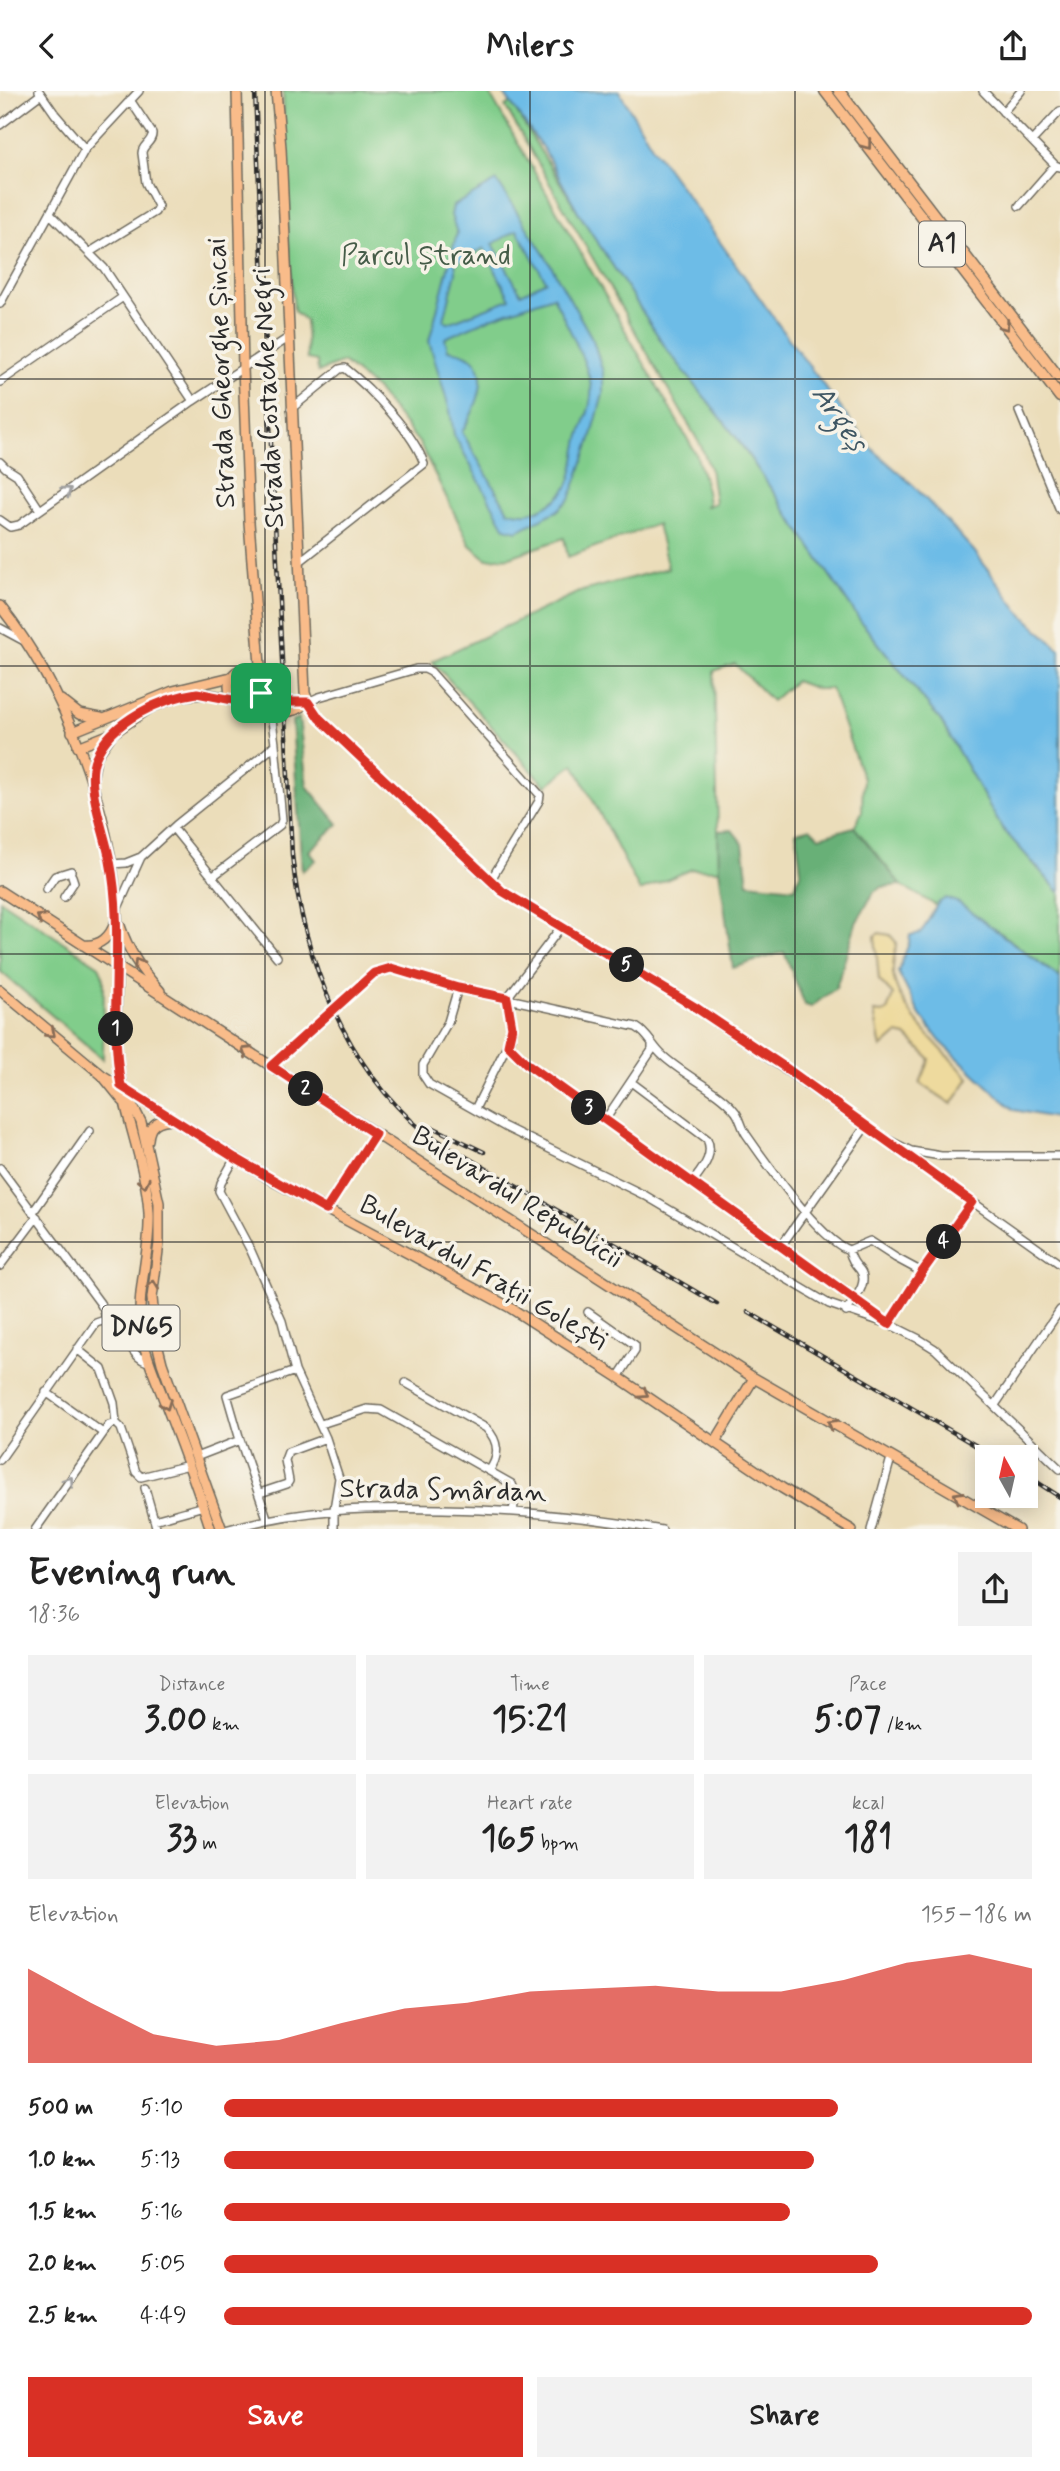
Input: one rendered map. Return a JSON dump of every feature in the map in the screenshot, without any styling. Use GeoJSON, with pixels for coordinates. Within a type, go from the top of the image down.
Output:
{"type":"FeatureCollection","features":[{"type":"Feature","properties":{"kind":"highway","name":"A1"},"geometry":{"type":"LineString","coordinates":[[825,91],[1060,397]]}},
{"type":"Feature","properties":{"kind":"highway","name":"A1"},"geometry":{"type":"LineString","coordinates":[[839,91],[1060,379]]}},
{"type":"Feature","properties":{"kind":"main road","name":"Strada Gheorghe Șincai"},"geometry":{"type":"LineString","coordinates":[[237,91],[249,522],[261,678]]}},
{"type":"Feature","properties":{"kind":"main road","name":"Strada Costache Negri"},"geometry":{"type":"LineString","coordinates":[[276,91],[281,148],[305,693],[308,702]]}},
{"type":"Feature","properties":{"kind":"main road"},"geometry":{"type":"LineString","coordinates":[[0,606],[26,642],[57,697],[92,786],[111,864],[117,913],[117,1045],[121,1086]]}},
{"type":"Feature","properties":{"kind":"main road"},"geometry":{"type":"LineString","coordinates":[[248,669],[260,653]]}},
{"type":"Feature","properties":{"kind":"main road"},"geometry":{"type":"LineString","coordinates":[[72,731],[173,691],[231,677],[238,670],[254,671],[261,678],[261,693],[252,701],[244,703],[206,694],[179,696],[150,708],[113,733],[78,747]]}},
{"type":"Feature","properties":{"kind":"main road"},"geometry":{"type":"LineString","coordinates":[[231,677],[229,691],[235,699]]}},
{"type":"Feature","properties":{"kind":"main road"},"geometry":{"type":"LineString","coordinates":[[261,693],[273,702],[308,702]]}},
{"type":"Feature","properties":{"kind":"main road"},"geometry":{"type":"LineString","coordinates":[[57,697],[79,714],[103,718]]}},
{"type":"Feature","properties":{"kind":"main road"},"geometry":{"type":"LineString","coordinates":[[252,701],[271,712],[291,712],[308,702]]}},
{"type":"Feature","properties":{"kind":"main road"},"geometry":{"type":"LineString","coordinates":[[92,786],[96,757],[113,733]]}},
{"type":"Feature","properties":{"kind":"main road","name":"Bulevardul Republicii"},"geometry":{"type":"LineString","coordinates":[[0,891],[754,1378],[1017,1529]]}},
{"type":"Feature","properties":{"kind":"main road"},"geometry":{"type":"LineString","coordinates":[[82,944],[96,945],[104,941],[117,913]]}},
{"type":"Feature","properties":{"kind":"main road"},"geometry":{"type":"LineString","coordinates":[[117,913],[125,941],[139,966],[171,1002]]}},
{"type":"Feature","properties":{"kind":"main road"},"geometry":{"type":"LineString","coordinates":[[0,990],[102,1075]]}},
{"type":"Feature","properties":{"kind":"main road","name":"Bulevardul Frații Golești"},"geometry":{"type":"LineString","coordinates":[[102,1075],[235,1158],[326,1210],[509,1307],[782,1488],[852,1529]]}},
{"type":"Feature","properties":{"kind":"main road","name":"DN65"},"geometry":{"type":"LineString","coordinates":[[102,1075],[124,1103]]}},
{"type":"Feature","properties":{"kind":"main road","name":"DN65"},"geometry":{"type":"LineString","coordinates":[[121,1086],[148,1202],[149,1230],[140,1315],[143,1340],[211,1529]]}},
{"type":"Feature","properties":{"kind":"main road","name":"DN65"},"geometry":{"type":"LineString","coordinates":[[121,1086],[135,1107],[148,1149],[160,1214],[152,1298],[154,1330],[162,1363],[223,1529]]}},
{"type":"Feature","properties":{"kind":"main road"},"geometry":{"type":"LineString","coordinates":[[148,1149],[151,1128],[159,1121],[173,1119]]}},
{"type":"Feature","properties":{"kind":"main road"},"geometry":{"type":"LineString","coordinates":[[715,1442],[754,1378]]}},
{"type":"Feature","properties":{"kind":"street"},"geometry":{"type":"LineString","coordinates":[[0,304],[3,292],[85,149],[139,91]]}},
{"type":"Feature","properties":{"kind":"street"},"geometry":{"type":"LineString","coordinates":[[983,91],[1058,166],[1018,206]]}},
{"type":"Feature","properties":{"kind":"street"},"geometry":{"type":"LineString","coordinates":[[1003,112],[1021,91]]}},
{"type":"Feature","properties":{"kind":"street"},"geometry":{"type":"LineString","coordinates":[[0,125],[40,93],[85,149]]}},
{"type":"Feature","properties":{"kind":"street"},"geometry":{"type":"LineString","coordinates":[[90,252],[155,212],[158,206],[146,183],[142,153],[152,133],[130,100]]}},
{"type":"Feature","properties":{"kind":"street"},"geometry":{"type":"LineString","coordinates":[[1032,141],[1060,111]]}},
{"type":"Feature","properties":{"kind":"street"},"geometry":{"type":"LineString","coordinates":[[50,214],[104,268],[193,401]]}},
{"type":"Feature","properties":{"kind":"street"},"geometry":{"type":"LineString","coordinates":[[0,381],[123,297]]}},
{"type":"Feature","properties":{"kind":"street"},"geometry":{"type":"LineString","coordinates":[[0,520],[10,527],[19,525],[193,401],[288,338]]}},
{"type":"Feature","properties":{"kind":"street"},"geometry":{"type":"LineString","coordinates":[[292,409],[340,369],[345,368],[361,381],[417,446],[424,464],[299,562]]}},
{"type":"Feature","properties":{"kind":"street"},"geometry":{"type":"LineString","coordinates":[[1019,411],[1060,510]]}},
{"type":"Feature","properties":{"kind":"street"},"geometry":{"type":"LineString","coordinates":[[0,462],[17,475],[40,510]]}},
{"type":"Feature","properties":{"kind":"street"},"geometry":{"type":"LineString","coordinates":[[0,628],[26,642]]}},
{"type":"Feature","properties":{"kind":"street"},"geometry":{"type":"LineString","coordinates":[[490,881],[540,801],[540,795],[431,672],[416,669],[308,702],[319,718],[490,881],[695,1007],[1060,1264]]}},
{"type":"Feature","properties":{"kind":"street"},"geometry":{"type":"LineString","coordinates":[[212,877],[280,825],[282,820],[271,712]]}},
{"type":"Feature","properties":{"kind":"street"},"geometry":{"type":"LineString","coordinates":[[111,864],[126,863],[141,857],[275,744]]}},
{"type":"Feature","properties":{"kind":"street"},"geometry":{"type":"LineString","coordinates":[[173,828],[277,957]]}},
{"type":"Feature","properties":{"kind":"street"},"geometry":{"type":"LineString","coordinates":[[117,913],[141,857]]}},
{"type":"Feature","properties":{"kind":"street"},"geometry":{"type":"LineString","coordinates":[[46,889],[54,876],[71,874],[74,883],[64,897]]}},
{"type":"Feature","properties":{"kind":"street"},"geometry":{"type":"LineString","coordinates":[[475,1109],[508,1045],[512,1027],[507,998],[561,927]]}},
{"type":"Feature","properties":{"kind":"street"},"geometry":{"type":"LineString","coordinates":[[271,1066],[374,973],[391,968],[458,988],[636,1027],[647,1034],[669,1062],[734,1109],[748,1136],[805,1213],[831,1238],[849,1250],[853,1262],[864,1276],[846,1312]]}},
{"type":"Feature","properties":{"kind":"street"},"geometry":{"type":"LineString","coordinates":[[458,988],[448,1022],[423,1065],[423,1075],[429,1084],[505,1127],[646,1196],[790,1282],[846,1312],[889,1324]]}},
{"type":"Feature","properties":{"kind":"street"},"geometry":{"type":"LineString","coordinates":[[605,1119],[652,1050],[652,1042]]}},
{"type":"Feature","properties":{"kind":"street"},"geometry":{"type":"LineString","coordinates":[[508,1045],[526,1063],[692,1184],[889,1324],[935,1349],[1060,1469]]}},
{"type":"Feature","properties":{"kind":"street"},"geometry":{"type":"LineString","coordinates":[[631,1082],[707,1139],[710,1150],[706,1164],[692,1184]]}},
{"type":"Feature","properties":{"kind":"street"},"geometry":{"type":"LineString","coordinates":[[781,1246],[866,1126]]}},
{"type":"Feature","properties":{"kind":"street"},"geometry":{"type":"LineString","coordinates":[[0,1266],[90,1131]]}},
{"type":"Feature","properties":{"kind":"street"},"geometry":{"type":"LineString","coordinates":[[326,1210],[375,1134]]}},
{"type":"Feature","properties":{"kind":"street"},"geometry":{"type":"LineString","coordinates":[[880,1136],[923,1154],[1060,1156]]}},
{"type":"Feature","properties":{"kind":"street"},"geometry":{"type":"LineString","coordinates":[[235,1158],[220,1183],[219,1191],[251,1251],[282,1321],[295,1371],[326,1438],[339,1478],[334,1529]]}},
{"type":"Feature","properties":{"kind":"street"},"geometry":{"type":"LineString","coordinates":[[0,1168],[100,1303],[106,1320]]}},
{"type":"Feature","properties":{"kind":"street"},"geometry":{"type":"LineString","coordinates":[[889,1324],[972,1202]]}},
{"type":"Feature","properties":{"kind":"street"},"geometry":{"type":"LineString","coordinates":[[849,1250],[870,1241],[922,1272]]}},
{"type":"Feature","properties":{"kind":"street"},"geometry":{"type":"LineString","coordinates":[[995,1405],[1060,1310]]}},
{"type":"Feature","properties":{"kind":"street"},"geometry":{"type":"LineString","coordinates":[[588,1312],[635,1345],[635,1350],[618,1377]]}},
{"type":"Feature","properties":{"kind":"street"},"geometry":{"type":"LineString","coordinates":[[0,1460],[96,1323],[106,1320],[115,1324],[138,1357],[149,1362]]}},
{"type":"Feature","properties":{"kind":"street"},"geometry":{"type":"LineString","coordinates":[[76,1349],[102,1369],[114,1403],[116,1423],[121,1428],[136,1472],[141,1478],[189,1465]]}},
{"type":"Feature","properties":{"kind":"street"},"geometry":{"type":"LineString","coordinates":[[267,1518],[227,1395],[295,1371]]}},
{"type":"Feature","properties":{"kind":"street"},"geometry":{"type":"LineString","coordinates":[[406,1383],[491,1433],[497,1450],[489,1471]]}},
{"type":"Feature","properties":{"kind":"street"},"geometry":{"type":"LineString","coordinates":[[46,1392],[103,1433]]}},
{"type":"Feature","properties":{"kind":"street"},"geometry":{"type":"LineString","coordinates":[[321,1424],[367,1409],[381,1410],[514,1487],[516,1494],[513,1511]]}},
{"type":"Feature","properties":{"kind":"street"},"geometry":{"type":"LineString","coordinates":[[35,1529],[109,1425],[116,1423]]}},
{"type":"Feature","properties":{"kind":"street"},"geometry":{"type":"LineString","coordinates":[[260,1493],[287,1484],[289,1481],[285,1460],[288,1452],[326,1438]]}},
{"type":"Feature","properties":{"kind":"street"},"geometry":{"type":"LineString","coordinates":[[196,1457],[240,1440]]}},
{"type":"Feature","properties":{"kind":"street"},"geometry":{"type":"LineString","coordinates":[[871,1529],[891,1458]]}},
{"type":"Feature","properties":{"kind":"street"},"geometry":{"type":"LineString","coordinates":[[145,1488],[157,1529]]}},
{"type":"Feature","properties":{"kind":"street"},"geometry":{"type":"LineString","coordinates":[[154,1520],[204,1506]]}},
{"type":"Feature","properties":{"kind":"street","name":"Strada Smârdan"},"geometry":{"type":"LineString","coordinates":[[223,1529],[267,1518],[334,1509],[378,1507],[513,1511],[662,1529]]}},
{"type":"Feature","properties":{"kind":"green space","name":"Parcul Ștrand"},"geometry":{"type":"Polygon","coordinates":[[[283,91],[488,91],[696,454],[708,503],[704,507],[715,503],[710,468],[701,446],[505,106],[511,103],[666,348],[736,437],[862,623],[941,721],[1002,828],[1060,893],[1060,978],[1002,934],[946,899],[937,906],[901,885],[854,827],[862,812],[863,779],[831,689],[817,689],[795,681],[772,701],[735,664],[714,671],[719,870],[692,869],[640,891],[574,764],[546,786],[432,661],[579,592],[668,568],[657,524],[568,557],[564,538],[510,557],[487,559],[470,545],[420,444],[377,390],[343,362],[318,372],[317,361],[307,359],[306,321],[294,311],[288,238],[283,91]]]}},
{"type":"Feature","properties":{"kind":"green space"},"geometry":{"type":"Polygon","coordinates":[[[299,718],[307,786],[338,824],[309,851],[316,860],[302,871],[292,721],[299,718]]]}},
{"type":"Feature","properties":{"kind":"green space"},"geometry":{"type":"Polygon","coordinates":[[[854,827],[901,885],[882,887],[874,892],[856,923],[836,988],[811,1007],[805,1005],[784,952],[733,968],[719,870],[718,831],[732,830],[743,844],[748,883],[795,888],[801,870],[796,832],[810,828],[819,837],[854,827]]]}},
{"type":"Feature","properties":{"kind":"green space"},"geometry":{"type":"Polygon","coordinates":[[[0,900],[99,966],[104,979],[103,1059],[0,971],[0,900]]]}},
{"type":"Feature","properties":{"kind":"sand"},"geometry":{"type":"Polygon","coordinates":[[[879,933],[890,935],[896,942],[893,974],[904,1002],[924,1030],[969,1078],[952,1104],[920,1083],[930,1059],[906,1036],[897,1034],[881,1048],[874,1012],[887,1011],[893,995],[879,980],[875,936],[879,933]]]}},
{"type":"Feature","properties":{"kind":"water","name":"Argeș"},"geometry":{"type":"Polygon","coordinates":[[[502,91],[619,91],[653,148],[791,342],[871,448],[914,486],[974,551],[1019,611],[1060,650],[1060,893],[1002,828],[941,721],[862,623],[736,437],[666,348],[580,215],[544,150],[502,91]]]}},
{"type":"Feature","properties":{"kind":"water"},"geometry":{"type":"Polygon","coordinates":[[[497,181],[549,262],[593,340],[603,372],[603,394],[570,499],[557,511],[517,531],[505,528],[454,435],[450,411],[429,341],[457,233],[451,215],[453,206],[497,181]],[[517,230],[493,244],[521,294],[546,281],[517,230]],[[484,248],[455,263],[456,272],[444,320],[448,323],[510,299],[484,248]],[[553,296],[445,338],[448,350],[465,354],[474,361],[481,379],[477,402],[462,432],[508,511],[530,513],[554,501],[571,479],[589,406],[589,376],[581,353],[553,296]]]}},
{"type":"Feature","properties":{"kind":"water"},"geometry":{"type":"Polygon","coordinates":[[[946,898],[959,903],[1060,978],[1060,1119],[1014,1110],[940,1041],[920,1015],[898,972],[910,935],[921,933],[938,903],[946,898]]]}},
{"type":"Feature","properties":{"kind":"railway"},"geometry":{"type":"LineString","coordinates":[[255,91],[292,855],[306,932],[332,1007],[350,1042],[372,1075],[396,1106],[425,1133],[717,1304]]}},
{"type":"Feature","properties":{"kind":"railway"},"geometry":{"type":"LineString","coordinates":[[434,1128],[484,1152]]}},
{"type":"Feature","properties":{"kind":"railway"},"geometry":{"type":"LineString","coordinates":[[748,1312],[975,1445]]}},
{"type":"Feature","properties":{"kind":"railway"},"geometry":{"type":"LineString","coordinates":[[1038,1483],[1060,1497]]}},
{"type":"Feature","properties":{"kind":"route"},"geometry":{"type":"LineString","coordinates":[[197,693],[248,703],[261,693],[273,702],[308,702],[319,718],[502,891],[695,1007],[783,1066],[972,1202],[889,1324],[526,1063],[508,1045],[512,1027],[507,998],[458,988],[391,968],[383,969],[374,973],[271,1066],[375,1134],[326,1210],[273,1181],[121,1086],[117,1045],[117,916],[111,864],[92,786],[96,757],[113,733],[137,716],[179,696],[197,693]]}}]}
